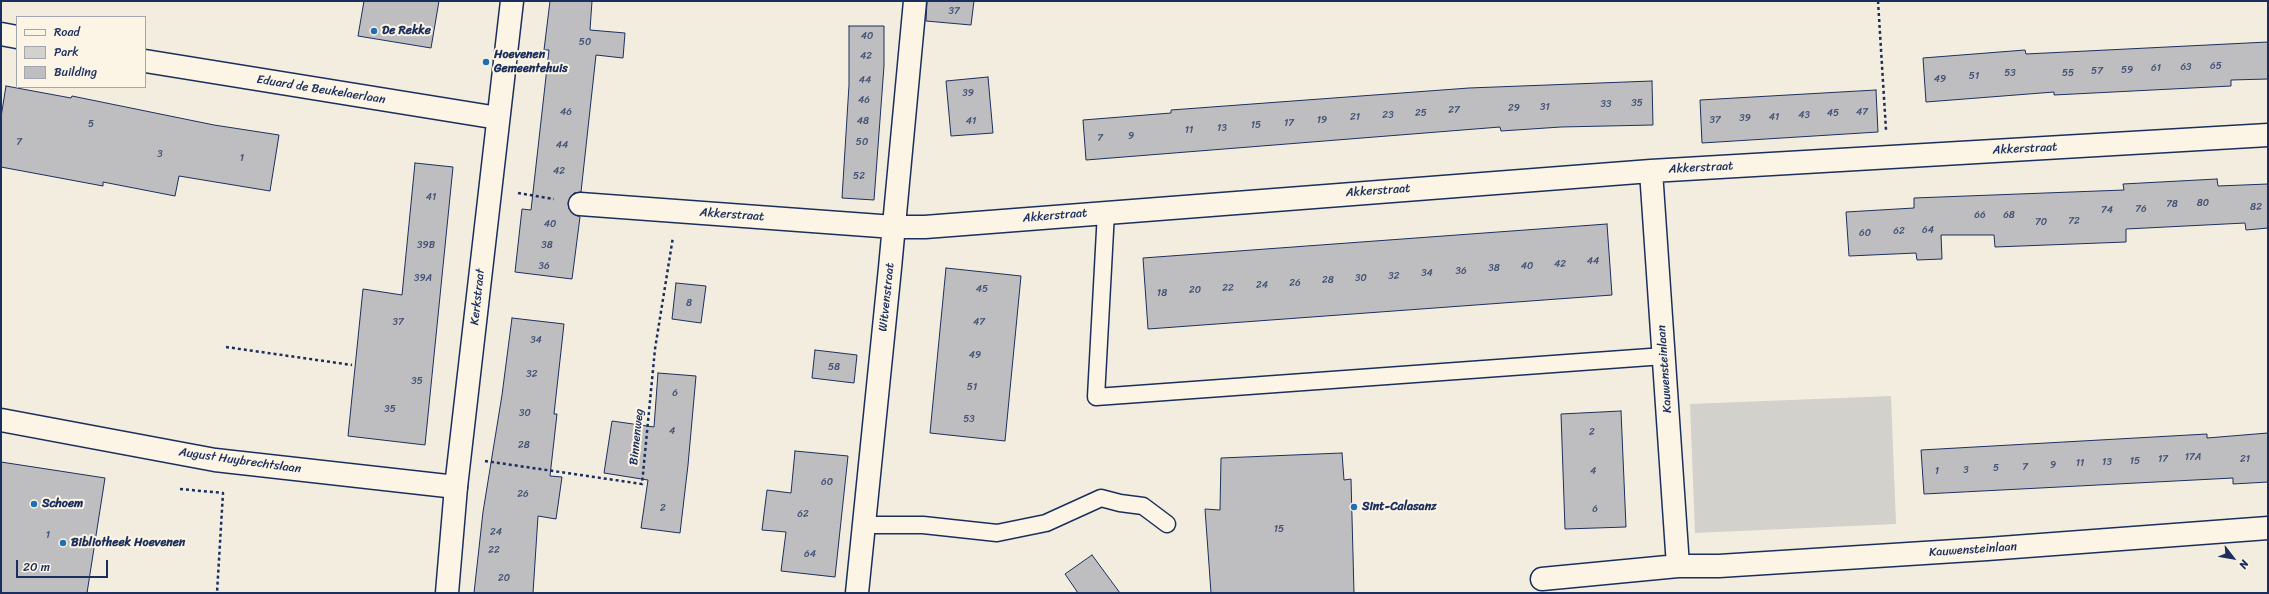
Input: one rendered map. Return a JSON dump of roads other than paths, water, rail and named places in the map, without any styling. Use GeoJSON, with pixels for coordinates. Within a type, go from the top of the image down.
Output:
{"type":"FeatureCollection","features":[{"type":"Feature","properties":{"kind":"street","name":"Kerkstraat"},"geometry":{"type":"LineString","coordinates":[[447,593],[456,487],[512,1]]}},
{"type":"Feature","properties":{"kind":"street","name":"Witvenstraat"},"geometry":{"type":"LineString","coordinates":[[856,593],[894,227],[915,1]]}},
{"type":"Feature","properties":{"kind":"street"},"geometry":{"type":"LineString","coordinates":[[1,34],[16,37]]}},
{"type":"Feature","properties":{"kind":"street","name":"Eduard de Beukelaerlaan"},"geometry":{"type":"LineString","coordinates":[[146,60],[498,118]]}},
{"type":"Feature","properties":{"kind":"street","name":"Akkerstraat"},"geometry":{"type":"LineString","coordinates":[[580,204],[894,227],[925,227],[1651,171],[2268,135]]}},
{"type":"Feature","properties":{"kind":"street","name":"Kauwensteinlaan"},"geometry":{"type":"LineString","coordinates":[[1651,171],[1678,566]]}},
{"type":"Feature","properties":{"kind":"street","name":"August Huybrechtslaan"},"geometry":{"type":"LineString","coordinates":[[1,420],[215,460],[456,487]]}},
{"type":"Feature","properties":{"kind":"street","name":"Kauwensteinlaan"},"geometry":{"type":"LineString","coordinates":[[1542,579],[1678,566],[1719,566],[1987,550],[2268,528]]}},
{"type":"Feature","properties":{"kind":"lane"},"geometry":{"type":"LineString","coordinates":[[1106,212],[1096,397],[1664,356]]}},
{"type":"Feature","properties":{"kind":"lane"},"geometry":{"type":"LineString","coordinates":[[863,525],[923,525],[997,533],[1046,523],[1101,498],[1120,503],[1143,506],[1167,524]]}},
{"type":"Feature","properties":{"kind":"place","name":"De Rekke"},"geometry":{"type":"Point","coordinates":[374,31]}},
{"type":"Feature","properties":{"kind":"place","name":"Hoevenen Gemeentehuis"},"geometry":{"type":"Point","coordinates":[486,62]}},
{"type":"Feature","properties":{"kind":"place","name":"Schoem"},"geometry":{"type":"Point","coordinates":[34,504]}},
{"type":"Feature","properties":{"kind":"place","name":"Sint-Calasanz"},"geometry":{"type":"Point","coordinates":[1354,507]}},
{"type":"Feature","properties":{"kind":"place","name":"Bibliotheek Hoevenen"},"geometry":{"type":"Point","coordinates":[63,543]}}]}
